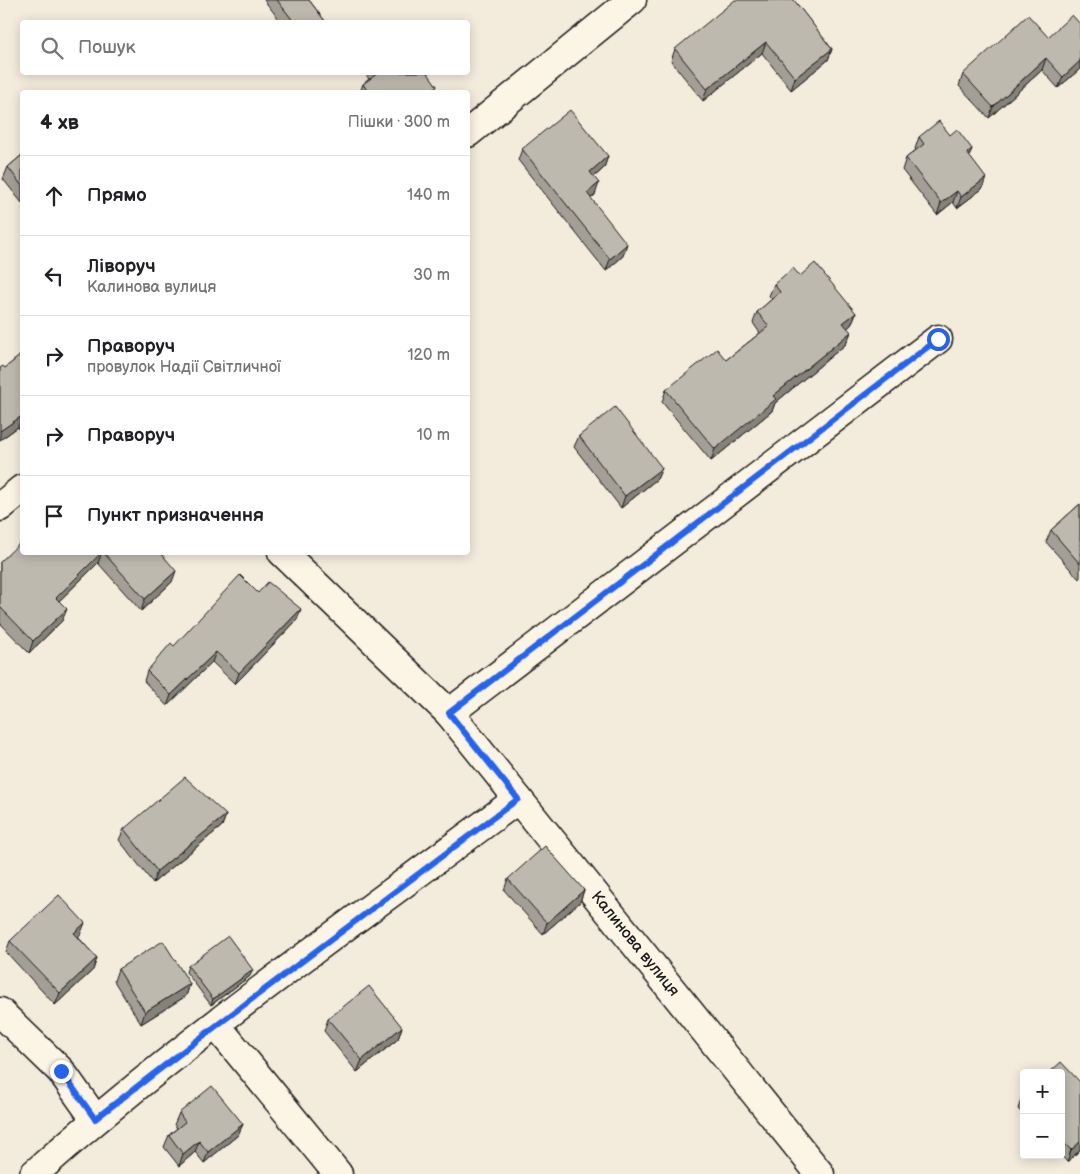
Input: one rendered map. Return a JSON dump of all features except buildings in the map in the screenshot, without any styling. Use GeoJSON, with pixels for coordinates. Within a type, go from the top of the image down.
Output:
{"type":"FeatureCollection","features":[{"type":"Feature","properties":{"kind":"street"},"geometry":{"type":"LineString","coordinates":[[470,131],[632,0]]}},
{"type":"Feature","properties":{"kind":"street"},"geometry":{"type":"LineString","coordinates":[[449,713],[938,339]]}},
{"type":"Feature","properties":{"kind":"street"},"geometry":{"type":"LineString","coordinates":[[0,506],[20,491]]}},
{"type":"Feature","properties":{"kind":"street","name":"Калинова вулиця"},"geometry":{"type":"LineString","coordinates":[[285,555],[449,713],[820,1174]]}},
{"type":"Feature","properties":{"kind":"street"},"geometry":{"type":"LineString","coordinates":[[34,1174],[95,1119],[518,799]]}},
{"type":"Feature","properties":{"kind":"street"},"geometry":{"type":"LineString","coordinates":[[0,1012],[61,1071],[95,1119]]}},
{"type":"Feature","properties":{"kind":"street"},"geometry":{"type":"LineString","coordinates":[[216,1026],[338,1174]]}},
{"type":"Feature","properties":{"kind":"route"},"geometry":{"type":"LineString","coordinates":[[61,1071],[95,1119],[518,799],[449,713],[938,339]]}}]}
